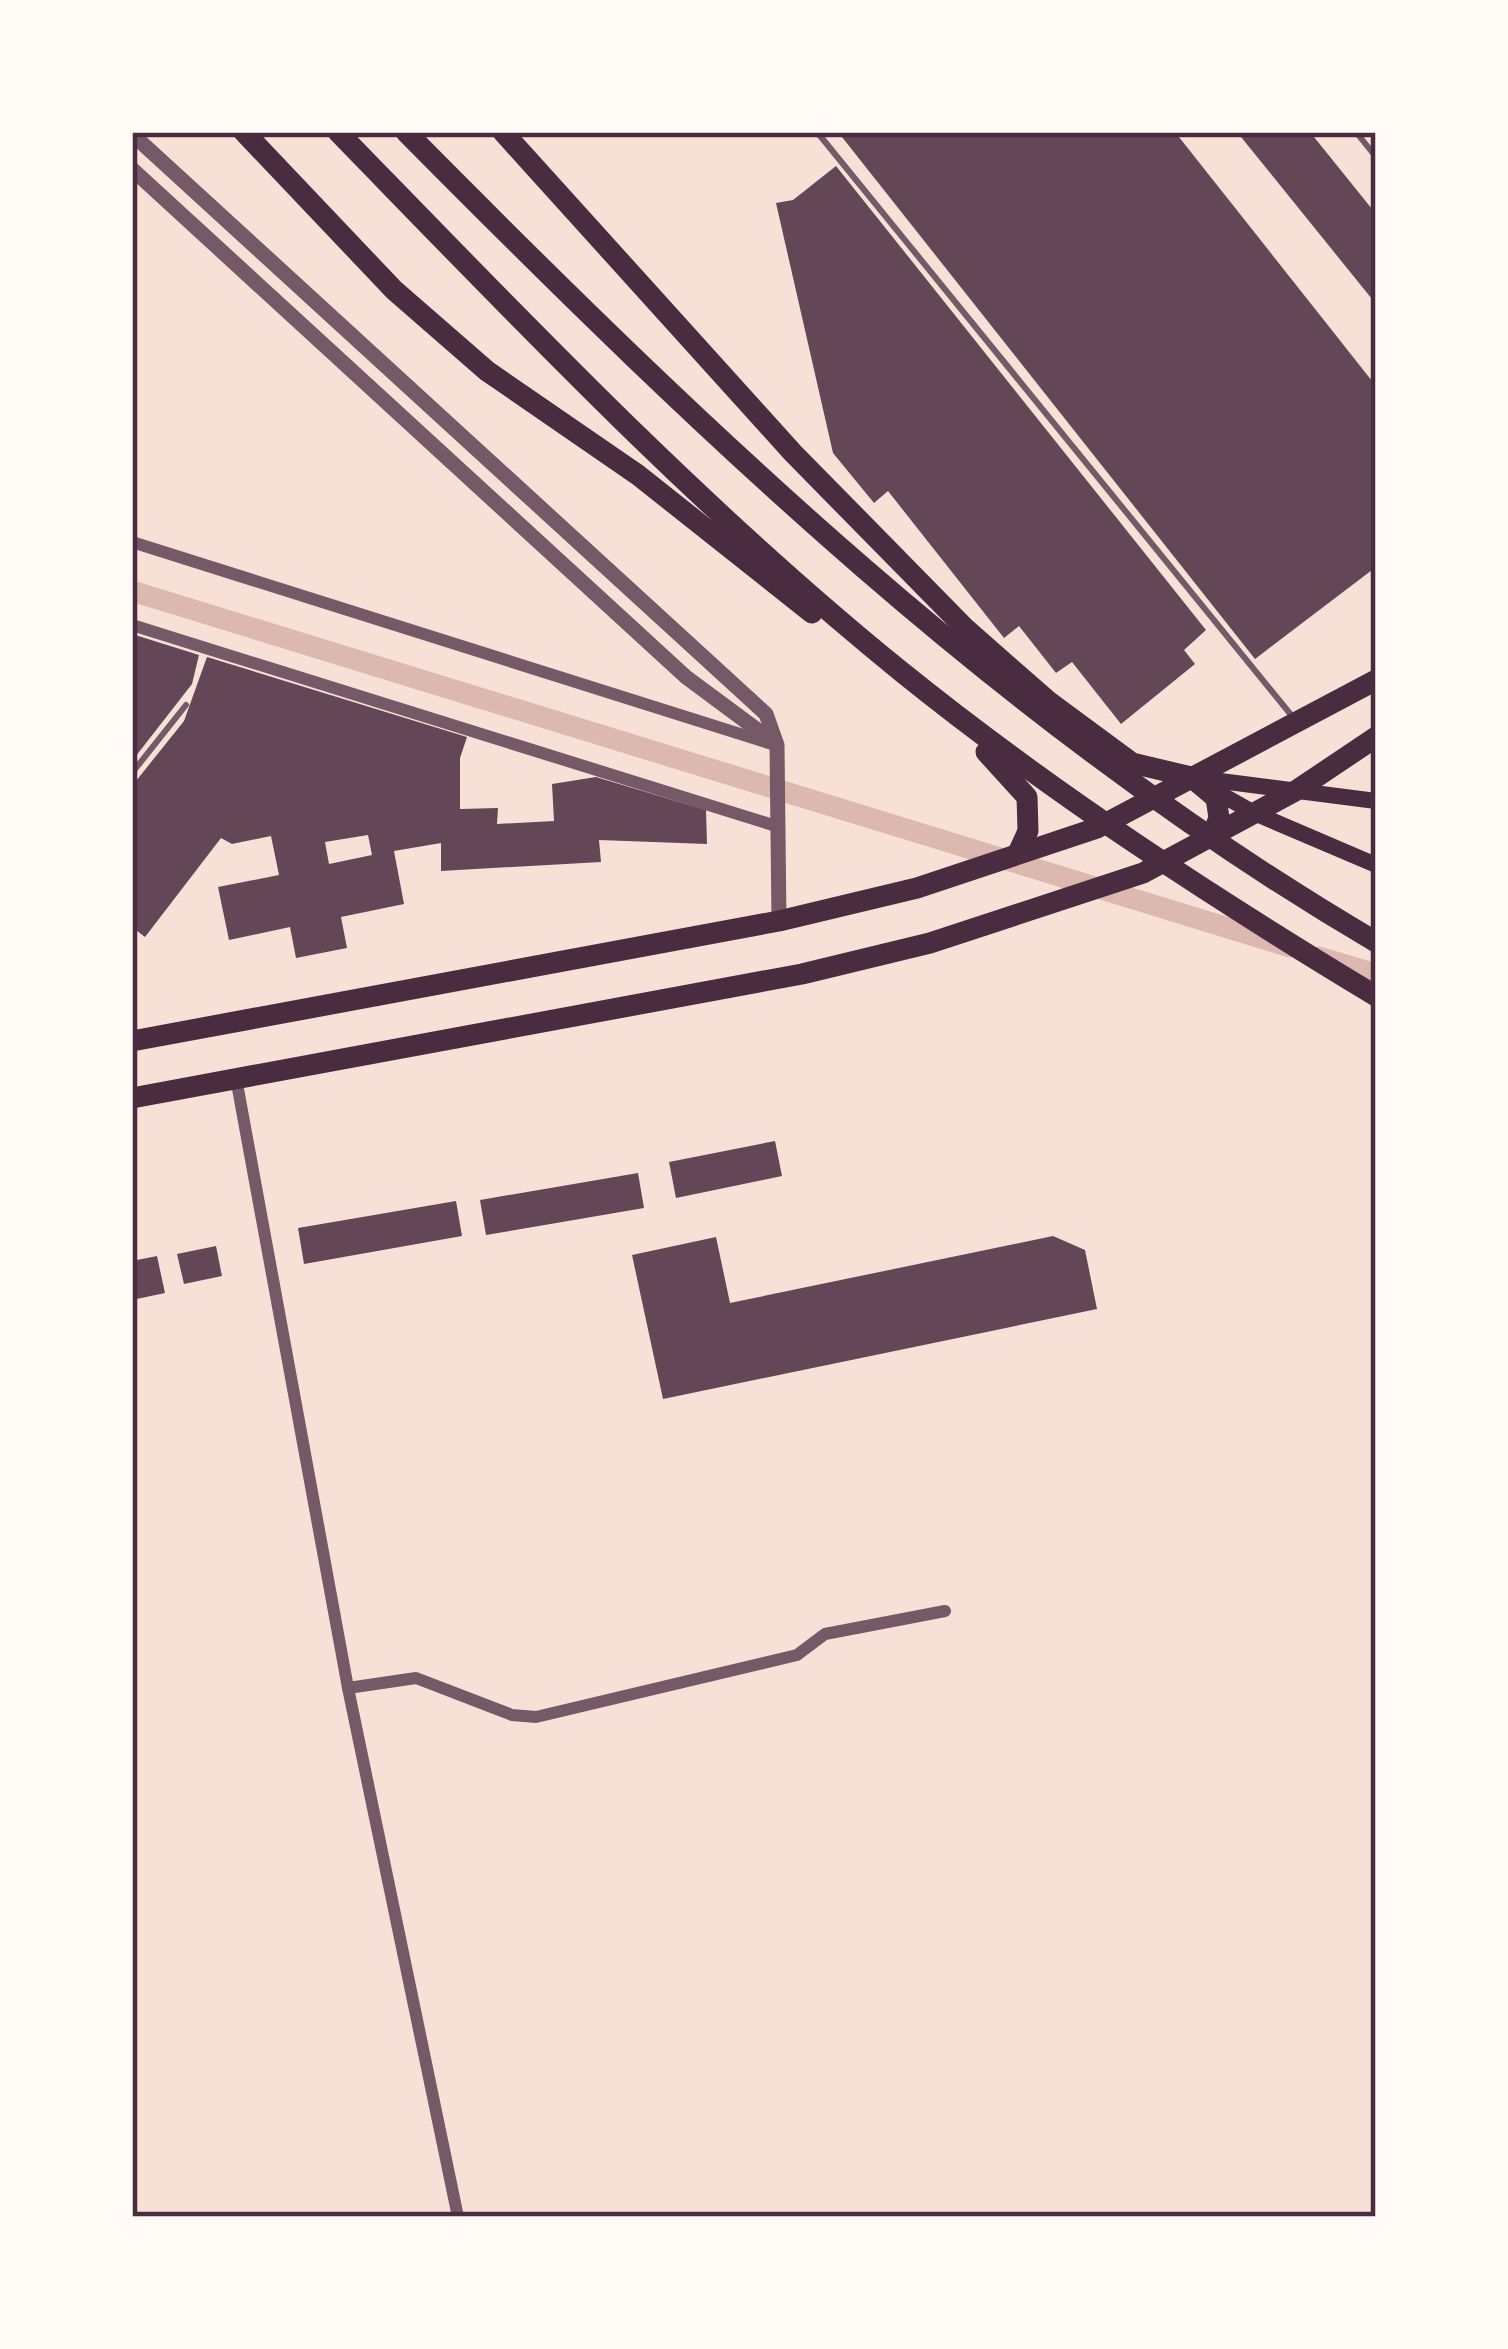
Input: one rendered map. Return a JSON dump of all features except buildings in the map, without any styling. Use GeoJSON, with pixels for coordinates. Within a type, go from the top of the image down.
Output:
{"type":"FeatureCollection","features":[{"type":"Feature","properties":{"kind":"highway"},"geometry":{"type":"LineString","coordinates":[[244,132],[394,290],[487,371],[638,475],[1001,764],[1027,797],[1028,831],[1018,853]]}},
{"type":"Feature","properties":{"kind":"highway"},"geometry":{"type":"LineString","coordinates":[[338,132],[706,502],[904,673],[1126,838],[1376,996]]}},
{"type":"Feature","properties":{"kind":"highway"},"geometry":{"type":"LineString","coordinates":[[406,132],[691,416],[880,583],[1110,769],[1231,853],[1376,942]]}},
{"type":"Feature","properties":{"kind":"highway"},"geometry":{"type":"LineString","coordinates":[[503,132],[793,453],[966,629],[1048,701],[1132,763],[1190,777],[1218,802],[1212,835]]}},
{"type":"Feature","properties":{"kind":"highway"},"geometry":{"type":"LineString","coordinates":[[132,1041],[779,921],[917,888],[1097,828],[1376,680]]}},
{"type":"Feature","properties":{"kind":"highway"},"geometry":{"type":"LineString","coordinates":[[132,1099],[802,974],[930,943],[1143,873],[1297,790],[1376,736]]}},
{"type":"Feature","properties":{"kind":"main road"},"geometry":{"type":"LineString","coordinates":[[1190,777],[1376,801]]}},
{"type":"Feature","properties":{"kind":"main road"},"geometry":{"type":"LineString","coordinates":[[1190,777],[1255,813],[1376,865]]}},
{"type":"Feature","properties":{"kind":"street"},"geometry":{"type":"LineString","coordinates":[[132,134],[766,714],[777,745],[779,921]]}},
{"type":"Feature","properties":{"kind":"street"},"geometry":{"type":"LineString","coordinates":[[132,169],[686,677],[777,745]]}},
{"type":"Feature","properties":{"kind":"street"},"geometry":{"type":"LineString","coordinates":[[132,542],[777,745]]}},
{"type":"Feature","properties":{"kind":"street"},"geometry":{"type":"LineString","coordinates":[[132,625],[776,826]]}},
{"type":"Feature","properties":{"kind":"street"},"geometry":{"type":"LineString","coordinates":[[236,1078],[348,1688],[458,2217]]}},
{"type":"Feature","properties":{"kind":"street"},"geometry":{"type":"LineString","coordinates":[[348,1688],[416,1678],[512,1714],[536,1718],[796,1655],[825,1634],[945,1611]]}},
{"type":"Feature","properties":{"kind":"lane"},"geometry":{"type":"LineString","coordinates":[[817,132],[1298,724]]}},
{"type":"Feature","properties":{"kind":"lane"},"geometry":{"type":"LineString","coordinates":[[1356,132],[1376,157]]}},
{"type":"Feature","properties":{"kind":"lane"},"geometry":{"type":"LineString","coordinates":[[132,773],[186,705]]}},
{"type":"Feature","properties":{"kind":"waterway"},"geometry":{"type":"LineString","coordinates":[[132,591],[1290,947]]}},
{"type":"Feature","properties":{"kind":"waterway"},"geometry":{"type":"LineString","coordinates":[[1319,957],[1376,974]]}}]}
